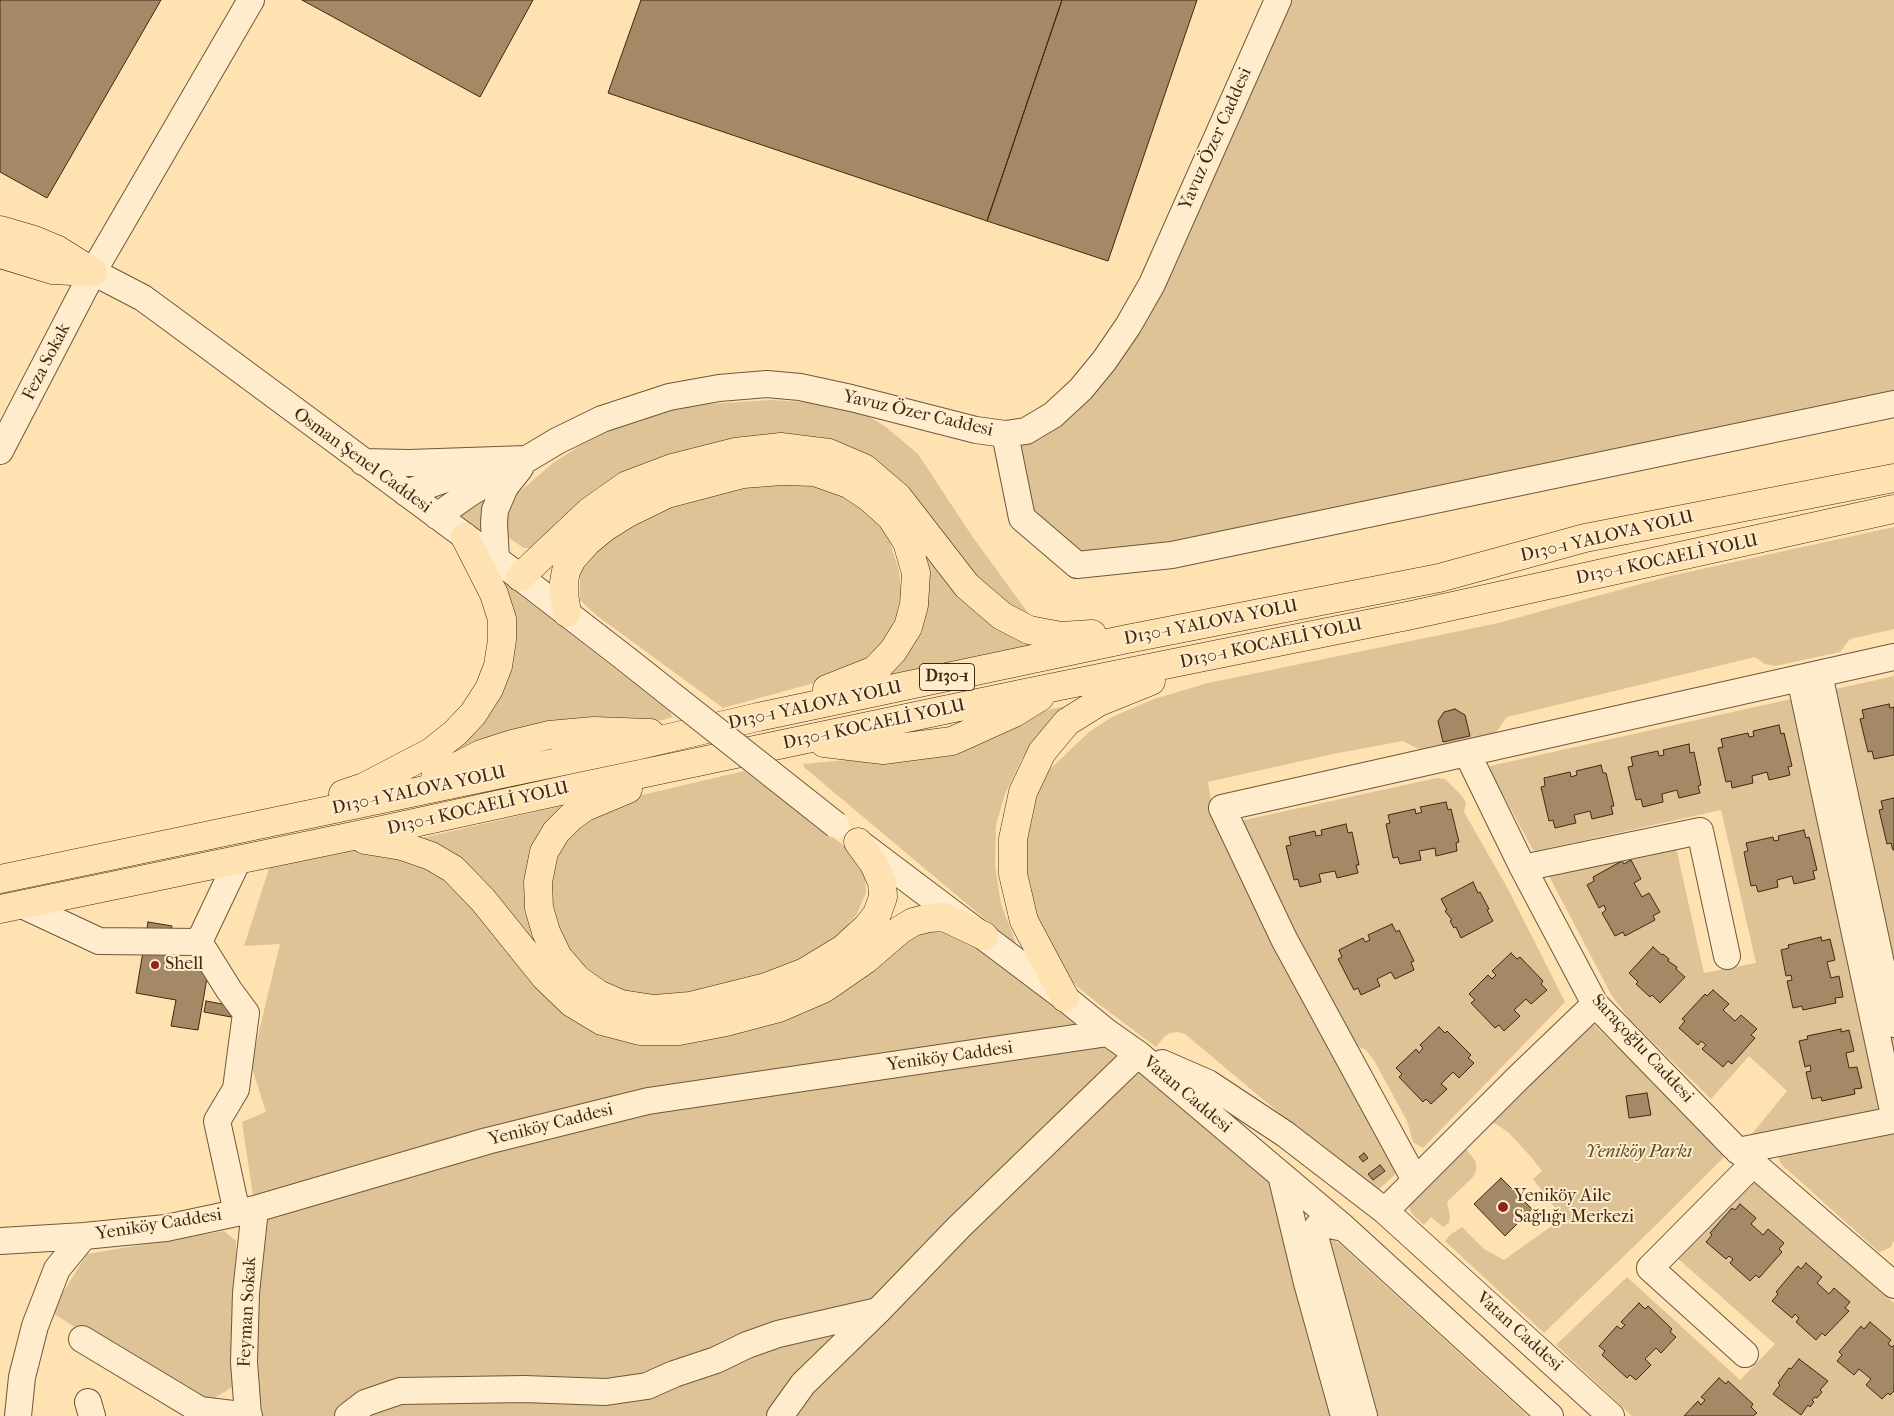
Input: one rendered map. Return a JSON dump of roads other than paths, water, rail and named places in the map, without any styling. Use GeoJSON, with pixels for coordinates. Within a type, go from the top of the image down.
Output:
{"type":"FeatureCollection","features":[{"type":"Feature","properties":{"kind":"main road","name":"Osman Şenel Caddesi"},"geometry":{"type":"LineString","coordinates":[[0,230],[34,240],[58,250],[93,272]]}},
{"type":"Feature","properties":{"kind":"main road","name":"Osman Şenel Caddesi"},"geometry":{"type":"LineString","coordinates":[[0,254],[53,270],[93,272]]}},
{"type":"Feature","properties":{"kind":"main road"},"geometry":{"type":"LineString","coordinates":[[520,577],[590,511],[627,486],[672,468],[735,452],[782,447],[829,453],[864,468],[898,497],[967,586],[1002,616],[1029,630],[1061,636],[1092,634],[1148,625],[1540,550]]}},
{"type":"Feature","properties":{"kind":"main road"},"geometry":{"type":"LineString","coordinates":[[567,613],[564,582],[566,570],[572,559],[586,542],[628,513],[667,494],[744,474],[782,471],[814,472],[849,484],[870,498],[891,517],[907,542],[916,573],[914,605],[908,627],[893,651],[874,670],[758,717]]}},
{"type":"Feature","properties":{"kind":"main road","name":"D130-1 YALOVA YOLU"},"geometry":{"type":"LineString","coordinates":[[0,880],[401,795],[481,754],[549,735],[573,732],[637,731],[676,737],[758,717],[1127,639],[1439,578],[1585,538],[1894,478]]}},
{"type":"Feature","properties":{"kind":"main road","name":"D130-1 KOCAELİ YOLU"},"geometry":{"type":"LineString","coordinates":[[11,907],[1054,687],[1251,648],[1894,509]]}},
{"type":"Feature","properties":{"kind":"main road"},"geometry":{"type":"LineString","coordinates":[[185,840],[364,787],[431,752],[456,733],[473,714],[489,689],[498,666],[502,640],[502,619],[494,594],[465,537]]}},
{"type":"Feature","properties":{"kind":"main road"},"geometry":{"type":"LineString","coordinates":[[1065,998],[1024,920],[1013,874],[1013,838],[1023,792],[1042,752],[1067,722],[1099,702],[1143,684],[1251,648]]}},
{"type":"Feature","properties":{"kind":"main road"},"geometry":{"type":"LineString","coordinates":[[691,764],[585,807],[571,817],[556,832],[544,852],[538,882],[538,908],[546,932],[558,958],[577,979],[598,994],[621,1004],[654,1009],[690,1006],[766,987],[805,972],[843,949],[867,927],[877,914],[884,897],[882,882],[874,864],[858,842]]}},
{"type":"Feature","properties":{"kind":"main road"},"geometry":{"type":"LineString","coordinates":[[348,837],[402,846],[431,856],[453,869],[483,900],[545,977],[572,1003],[602,1021],[640,1031],[679,1031],[726,1022],[779,1008],[823,989],[865,960],[900,930],[914,922],[944,917],[984,936]]}},
{"type":"Feature","properties":{"kind":"street","name":"Feza Sokak"},"geometry":{"type":"LineString","coordinates":[[0,451],[93,272],[251,0]]}},
{"type":"Feature","properties":{"kind":"street","name":"Yavuz Özer Caddesi"},"geometry":{"type":"LineString","coordinates":[[437,516],[470,493],[587,426],[635,406],[669,396],[719,388],[767,384],[800,387],[851,398],[937,421],[1005,434],[1026,431],[1053,415],[1104,362],[1128,326],[1152,284],[1278,0]]}},
{"type":"Feature","properties":{"kind":"street","name":"Osman Şenel Caddesi"},"geometry":{"type":"LineString","coordinates":[[93,272],[143,298],[496,559],[858,842],[1138,1054]]}},
{"type":"Feature","properties":{"kind":"street"},"geometry":{"type":"LineString","coordinates":[[1005,434],[1022,518],[1077,565],[1172,556],[1894,404]]}},
{"type":"Feature","properties":{"kind":"street","name":"Yavuz Özer Caddesi"},"geometry":{"type":"LineString","coordinates":[[363,462],[529,459]]}},
{"type":"Feature","properties":{"kind":"street","name":"Yavuz Özer Caddesi"},"geometry":{"type":"LineString","coordinates":[[406,494],[460,474],[529,459]]}},
{"type":"Feature","properties":{"kind":"street","name":"Yavuz Özer Caddesi"},"geometry":{"type":"LineString","coordinates":[[496,559],[495,510],[505,487],[529,459]]}},
{"type":"Feature","properties":{"kind":"street"},"geometry":{"type":"LineString","coordinates":[[1415,1180],[1284,939],[1222,808],[1894,657]]}},
{"type":"Feature","properties":{"kind":"street"},"geometry":{"type":"LineString","coordinates":[[1810,676],[1840,820],[1894,1115]]}},
{"type":"Feature","properties":{"kind":"street","name":"Saraçoğlu Caddesi"},"geometry":{"type":"LineString","coordinates":[[1467,753],[1523,868],[1595,1004],[1746,1157],[1894,1285]]}},
{"type":"Feature","properties":{"kind":"street"},"geometry":{"type":"LineString","coordinates":[[1840,820],[1894,1024]]}},
{"type":"Feature","properties":{"kind":"street"},"geometry":{"type":"LineString","coordinates":[[1523,868],[1700,831],[1727,956]]}},
{"type":"Feature","properties":{"kind":"street"},"geometry":{"type":"LineString","coordinates":[[11,907],[99,941],[199,942],[238,860]]}},
{"type":"Feature","properties":{"kind":"street","name":"Feyman Sokak"},"geometry":{"type":"LineString","coordinates":[[199,942],[246,1013],[236,1089],[217,1121],[246,1211],[244,1362],[249,1416]]}},
{"type":"Feature","properties":{"kind":"street"},"geometry":{"type":"LineString","coordinates":[[1386,1211],[1415,1180],[1595,1004]]}},
{"type":"Feature","properties":{"kind":"street","name":"Yeniköy Caddesi"},"geometry":{"type":"LineString","coordinates":[[0,1241],[84,1236],[166,1228],[246,1211],[487,1141],[648,1101],[1108,1033]]}},
{"type":"Feature","properties":{"kind":"street"},"geometry":{"type":"LineString","coordinates":[[780,1416],[803,1384],[878,1311],[959,1227],[1138,1054]]}},
{"type":"Feature","properties":{"kind":"street","name":"Vatan Caddesi"},"geometry":{"type":"LineString","coordinates":[[1138,1054],[1344,1228],[1550,1416]]}},
{"type":"Feature","properties":{"kind":"street","name":"Vatan Caddesi"},"geometry":{"type":"LineString","coordinates":[[1138,1054],[1208,1082],[1285,1134],[1386,1211],[1611,1416]]}},
{"type":"Feature","properties":{"kind":"street"},"geometry":{"type":"LineString","coordinates":[[1745,1354],[1650,1268],[1746,1157],[1894,1120]]}},
{"type":"Feature","properties":{"kind":"street"},"geometry":{"type":"LineString","coordinates":[[1281,1174],[1307,1283],[1344,1416]]}},
{"type":"Feature","properties":{"kind":"street"},"geometry":{"type":"LineString","coordinates":[[1344,1228],[1329,1225],[1318,1226],[1314,1233],[1364,1416]]}},
{"type":"Feature","properties":{"kind":"street"},"geometry":{"type":"LineString","coordinates":[[18,1416],[22,1377],[36,1326],[57,1269],[84,1236]]}},
{"type":"Feature","properties":{"kind":"street"},"geometry":{"type":"LineString","coordinates":[[348,1416],[365,1404],[400,1390],[524,1389],[606,1392],[647,1386],[778,1334],[878,1311]]}},
{"type":"Feature","properties":{"kind":"street"},"geometry":{"type":"LineString","coordinates":[[82,1339],[201,1413],[249,1416]]}},
{"type":"Feature","properties":{"kind":"place","name":"Shell"},"geometry":{"type":"Point","coordinates":[155,965]}},
{"type":"Feature","properties":{"kind":"place","name":"Yeniköy Aile Sağlığı Merkezi"},"geometry":{"type":"Point","coordinates":[1503,1207]}},
{"type":"Feature","properties":{"kind":"park label","name":"Yeniköy Parkı"},"geometry":{"type":"Point","coordinates":[1639,1153]}}]}
